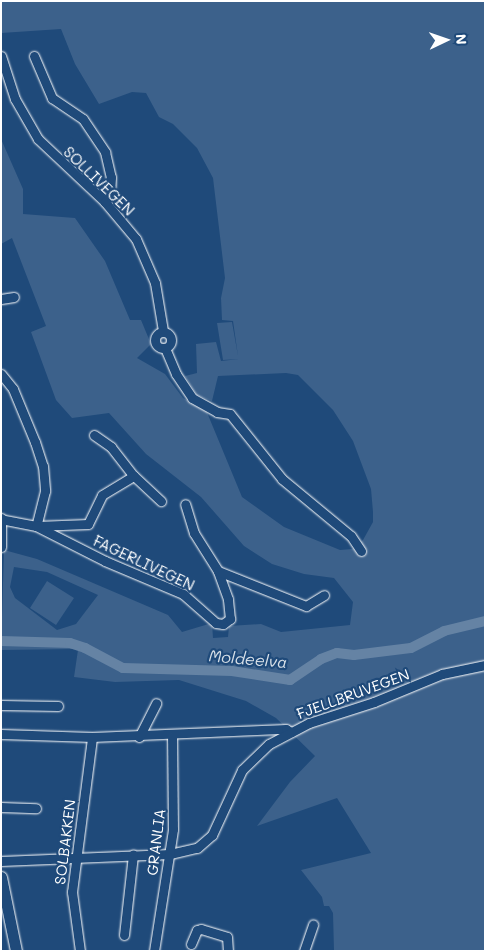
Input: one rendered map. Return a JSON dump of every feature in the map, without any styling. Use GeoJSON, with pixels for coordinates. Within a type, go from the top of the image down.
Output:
{"type":"FeatureCollection","features":[{"type":"Feature","properties":{"kind":"main road"},"geometry":{"type":"LineString","coordinates":[[1,877],[16,951]]}},
{"type":"Feature","properties":{"kind":"street","name":"SOLLIVEGEN"},"geometry":{"type":"LineString","coordinates":[[1,56],[15,98],[38,139],[106,202],[136,239],[147,259],[159,300],[163,331],[156,335],[155,342],[165,348],[176,374],[192,398],[217,412],[230,414],[240,431],[282,479],[352,536],[361,551]]}},
{"type":"Feature","properties":{"kind":"street"},"geometry":{"type":"LineString","coordinates":[[34,56],[52,98],[83,119],[105,152],[111,177],[110,196],[106,202]]}},
{"type":"Feature","properties":{"kind":"street"},"geometry":{"type":"LineString","coordinates":[[1,299],[14,296]]}},
{"type":"Feature","properties":{"kind":"street"},"geometry":{"type":"LineString","coordinates":[[1,374],[13,389],[43,466],[45,491],[36,526],[88,524],[102,496],[134,476]]}},
{"type":"Feature","properties":{"kind":"street"},"geometry":{"type":"LineString","coordinates":[[94,434],[111,447],[134,476],[161,501]]}},
{"type":"Feature","properties":{"kind":"street","name":"FAGERLIVEGEN"},"geometry":{"type":"LineString","coordinates":[[1,519],[36,526],[105,561],[184,594],[219,625],[230,618],[230,613],[218,571],[194,533],[184,504]]}},
{"type":"Feature","properties":{"kind":"street"},"geometry":{"type":"LineString","coordinates":[[1,519],[1,547]]}},
{"type":"Feature","properties":{"kind":"street"},"geometry":{"type":"LineString","coordinates":[[218,571],[306,606],[324,595]]}},
{"type":"Feature","properties":{"kind":"street","name":"FJELLBRUVEGEN"},"geometry":{"type":"LineString","coordinates":[[1,734],[139,737],[286,729],[291,732],[442,674],[485,666]]}},
{"type":"Feature","properties":{"kind":"street"},"geometry":{"type":"LineString","coordinates":[[139,737],[156,703]]}},
{"type":"Feature","properties":{"kind":"street"},"geometry":{"type":"LineString","coordinates":[[1,705],[58,706]]}},
{"type":"Feature","properties":{"kind":"street"},"geometry":{"type":"LineString","coordinates":[[1,861],[170,854],[197,848],[212,835],[242,770],[269,744],[291,732]]}},
{"type":"Feature","properties":{"kind":"street","name":"GRANLIA"},"geometry":{"type":"LineString","coordinates":[[154,951],[170,854],[175,802],[172,736]]}},
{"type":"Feature","properties":{"kind":"street","name":"SOLBAKKEN"},"geometry":{"type":"LineString","coordinates":[[80,951],[72,902],[92,737]]}},
{"type":"Feature","properties":{"kind":"street"},"geometry":{"type":"LineString","coordinates":[[1,807],[36,808]]}},
{"type":"Feature","properties":{"kind":"street"},"geometry":{"type":"LineString","coordinates":[[124,935],[133,855]]}},
{"type":"Feature","properties":{"kind":"street"},"geometry":{"type":"LineString","coordinates":[[304,951],[313,925]]}},
{"type":"Feature","properties":{"kind":"street"},"geometry":{"type":"LineString","coordinates":[[191,944],[197,930],[201,928],[227,937],[228,951]]}},
{"type":"Feature","properties":{"kind":"shaded area"},"geometry":{"type":"Polygon","coordinates":[[[1,1],[485,1],[485,951],[334,951],[333,913],[329,906],[324,906],[322,897],[301,870],[371,853],[337,798],[257,826],[290,782],[315,756],[276,718],[246,701],[179,680],[115,682],[74,677],[78,650],[75,649],[1,650],[4,550],[37,559],[168,615],[182,632],[212,623],[213,638],[228,637],[229,626],[261,624],[281,632],[350,625],[353,602],[334,578],[304,574],[272,564],[244,546],[201,497],[146,454],[109,413],[72,418],[56,400],[31,332],[46,326],[12,238],[1,244],[1,139],[23,189],[23,214],[75,218],[105,261],[130,320],[141,320],[151,344],[137,358],[165,374],[183,398],[206,410],[242,497],[284,527],[340,550],[352,549],[363,540],[373,522],[373,512],[371,489],[353,441],[333,410],[298,375],[286,373],[218,376],[212,401],[197,395],[185,376],[197,373],[196,344],[216,342],[221,361],[239,359],[223,360],[217,323],[232,322],[238,356],[233,321],[222,320],[221,298],[225,278],[213,178],[197,148],[173,124],[159,117],[146,93],[132,92],[99,104],[75,64],[61,29],[1,33],[1,1]],[[14,567],[10,587],[15,598],[57,630],[76,624],[98,595],[47,572],[14,567]]]}},
{"type":"Feature","properties":{"kind":"shaded area"},"geometry":{"type":"Polygon","coordinates":[[[47,581],[74,598],[56,625],[30,608],[47,581]]]}},
{"type":"Feature","properties":{"kind":"waterway","name":"Moldeelva"},"geometry":{"type":"LineString","coordinates":[[1,641],[70,643],[85,648],[123,668],[232,671],[290,680],[321,659],[337,653],[354,655],[411,648],[444,631],[485,621]]}}]}
